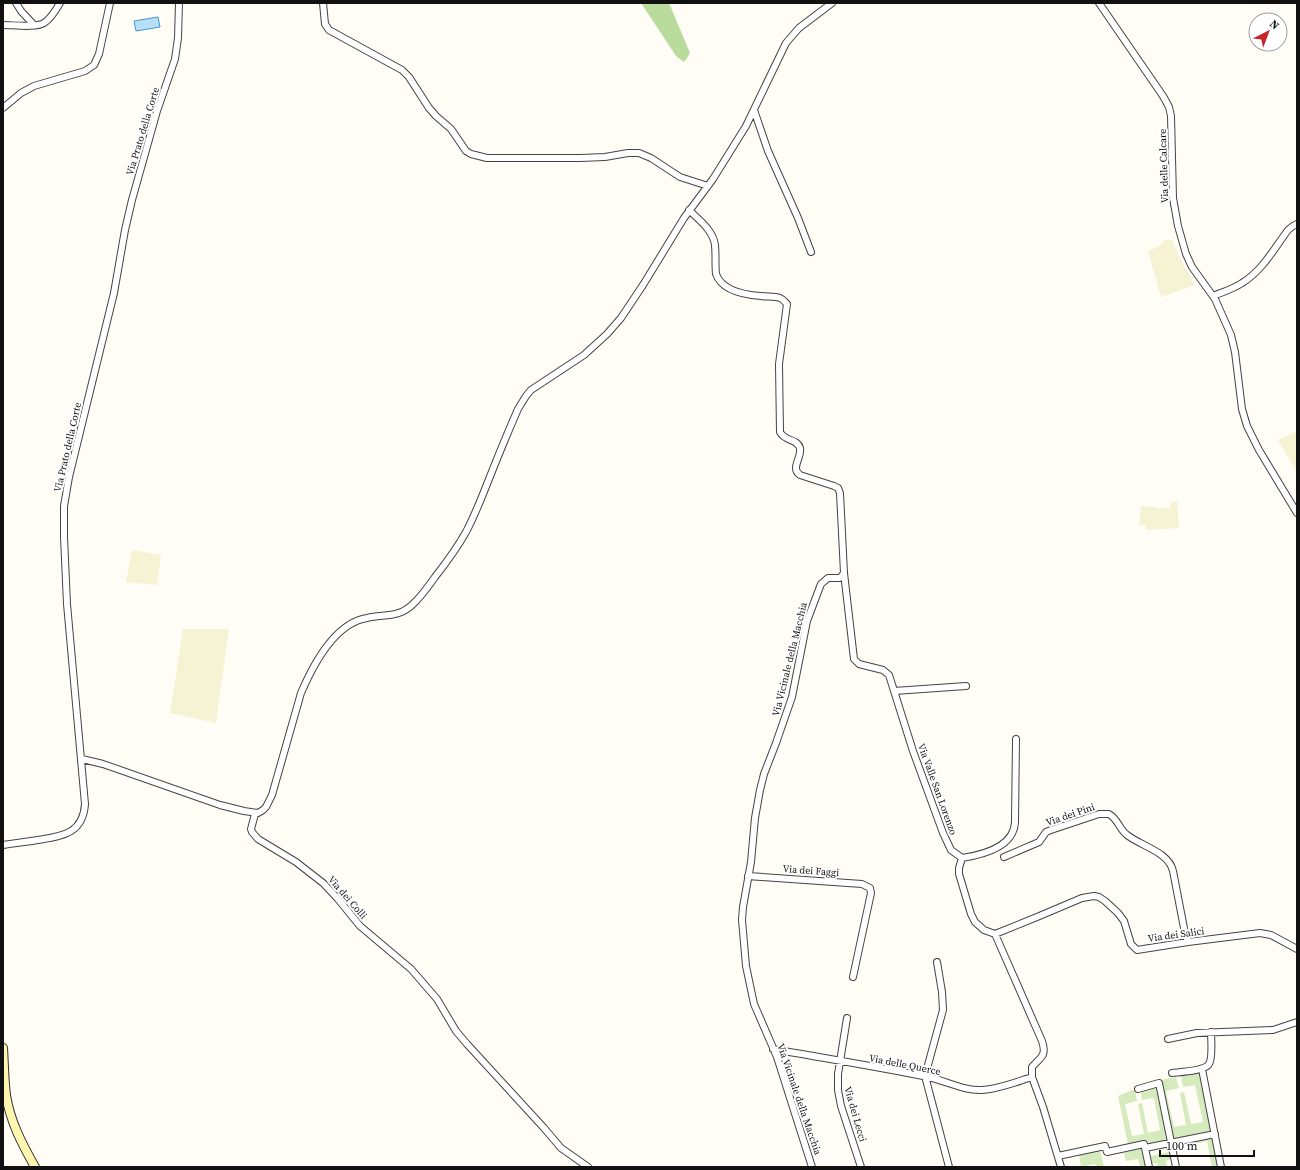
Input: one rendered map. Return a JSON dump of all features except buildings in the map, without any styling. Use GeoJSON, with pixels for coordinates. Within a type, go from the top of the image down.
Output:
{"type":"FeatureCollection","features":[{"type":"Feature","properties":{"kind":"main road"},"geometry":{"type":"LineString","coordinates":[[3,1048],[6,1093],[9,1109],[20,1138],[35,1167]]}},
{"type":"Feature","properties":{"kind":"street"},"geometry":{"type":"LineString","coordinates":[[16,3],[34,25]]}},
{"type":"Feature","properties":{"kind":"street"},"geometry":{"type":"LineString","coordinates":[[3,25],[40,25],[51,17],[60,3]]}},
{"type":"Feature","properties":{"kind":"street"},"geometry":{"type":"LineString","coordinates":[[3,108],[21,93],[34,86],[83,72],[94,65],[99,54],[110,3]]}},
{"type":"Feature","properties":{"kind":"street","name":"Via Prato della Corte"},"geometry":{"type":"LineString","coordinates":[[3,845],[62,836],[69,833],[77,827],[85,808],[82,759],[67,604],[63,529],[64,506],[71,469],[114,293],[132,200],[157,111],[175,59],[178,38],[178,3]]}},
{"type":"Feature","properties":{"kind":"street"},"geometry":{"type":"LineString","coordinates":[[323,3],[325,24],[329,30],[402,70],[409,77],[429,108],[453,132],[469,154],[487,158],[580,158],[638,153],[651,158],[680,177],[708,186]]}},
{"type":"Feature","properties":{"kind":"street"},"geometry":{"type":"LineString","coordinates":[[82,759],[103,764],[220,804],[255,814],[263,810],[271,798],[301,692],[322,654],[334,639],[351,623],[367,618],[402,613],[414,603],[428,586],[468,527],[523,400],[528,393],[538,385],[568,367],[607,334],[633,300],[689,210],[708,186],[746,126],[788,40],[808,20],[832,3]]}},
{"type":"Feature","properties":{"kind":"street","name":"Via delle Calcare"},"geometry":{"type":"LineString","coordinates":[[1099,3],[1163,96],[1170,110],[1172,119],[1173,194],[1178,226],[1188,260],[1213,296],[1223,316],[1232,340],[1235,352],[1242,410],[1247,426],[1259,450],[1297,513]]}},
{"type":"Feature","properties":{"kind":"street"},"geometry":{"type":"LineString","coordinates":[[754,110],[768,151],[798,218],[811,252]]}},
{"type":"Feature","properties":{"kind":"street"},"geometry":{"type":"LineString","coordinates":[[689,210],[707,228],[713,238],[715,246],[716,274],[721,282],[728,287],[741,292],[751,295],[779,298],[787,304],[779,364],[780,430],[784,438],[794,441],[799,445],[800,451],[796,468],[797,473],[834,486],[839,490],[844,573]]}},
{"type":"Feature","properties":{"kind":"street"},"geometry":{"type":"LineString","coordinates":[[1213,296],[1238,285],[1253,275],[1264,263],[1288,230],[1297,224]]}},
{"type":"Feature","properties":{"kind":"street","name":"Via Valle San Lorenzo"},"geometry":{"type":"LineString","coordinates":[[844,573],[854,659],[861,665],[881,669],[891,678],[913,751],[948,844],[953,852],[962,858]]}},
{"type":"Feature","properties":{"kind":"street","name":"Via Vicinale della Macchia"},"geometry":{"type":"LineString","coordinates":[[812,1167],[777,1057],[754,1004],[746,966],[742,912],[751,862],[756,812],[760,790],[764,774],[792,697],[807,621],[821,584],[828,578],[840,578],[844,573]]}},
{"type":"Feature","properties":{"kind":"street"},"geometry":{"type":"LineString","coordinates":[[894,691],[966,686]]}},
{"type":"Feature","properties":{"kind":"street"},"geometry":{"type":"LineString","coordinates":[[1016,739],[1014,831],[1007,840],[987,852],[962,858],[959,874],[972,916],[979,927],[995,934],[1043,1043],[1044,1053],[1041,1059],[1032,1067],[1032,1077],[1043,1107],[1061,1167]]}},
{"type":"Feature","properties":{"kind":"street","name":"Via dei Colli"},"geometry":{"type":"LineString","coordinates":[[255,814],[251,829],[254,836],[296,862],[323,883],[360,926],[411,969],[437,999],[456,1031],[467,1044],[561,1148],[588,1167]]}},
{"type":"Feature","properties":{"kind":"street","name":"Via dei Pini"},"geometry":{"type":"LineString","coordinates":[[1004,857],[1038,842],[1048,831],[1099,814],[1109,814],[1115,818],[1126,834],[1162,856],[1170,864],[1173,871],[1185,935],[1188,942]]}},
{"type":"Feature","properties":{"kind":"street","name":"Via dei Faggi"},"geometry":{"type":"LineString","coordinates":[[748,876],[862,884],[870,888],[871,893],[853,977]]}},
{"type":"Feature","properties":{"kind":"street","name":"Via dei Salici"},"geometry":{"type":"LineString","coordinates":[[995,934],[1037,918],[1082,898],[1094,896],[1100,897],[1118,913],[1126,927],[1131,944],[1135,949],[1142,950],[1188,942],[1263,934],[1273,936],[1297,949]]}},
{"type":"Feature","properties":{"kind":"street"},"geometry":{"type":"LineString","coordinates":[[937,962],[943,994],[943,1010],[925,1076],[949,1167]]}},
{"type":"Feature","properties":{"kind":"street","name":"Via dei Lecci"},"geometry":{"type":"LineString","coordinates":[[847,1018],[837,1081],[838,1094],[861,1167]]}},
{"type":"Feature","properties":{"kind":"street"},"geometry":{"type":"LineString","coordinates":[[1168,1039],[1197,1033],[1274,1030],[1297,1022]]}},
{"type":"Feature","properties":{"kind":"street"},"geometry":{"type":"LineString","coordinates":[[1172,1073],[1202,1069],[1207,1066],[1210,1060],[1211,1032]]}},
{"type":"Feature","properties":{"kind":"street","name":"Via delle Querce"},"geometry":{"type":"LineString","coordinates":[[773,1048],[840,1062],[925,1076],[965,1088],[981,1090],[994,1088],[1032,1077]]}},
{"type":"Feature","properties":{"kind":"street"},"geometry":{"type":"LineString","coordinates":[[1202,1069],[1222,1167]]}},
{"type":"Feature","properties":{"kind":"street"},"geometry":{"type":"LineString","coordinates":[[1138,1089],[1159,1083],[1176,1167]]}},
{"type":"Feature","properties":{"kind":"street"},"geometry":{"type":"LineString","coordinates":[[1145,1148],[1215,1134]]}},
{"type":"Feature","properties":{"kind":"street"},"geometry":{"type":"LineString","coordinates":[[1058,1156],[1105,1146],[1106,1152],[1144,1144],[1149,1167]]}},
{"type":"Feature","properties":{"kind":"shaded area"},"geometry":{"type":"Polygon","coordinates":[[[1165,240],[1172,240],[1195,285],[1161,297],[1148,251],[1158,247],[1165,240]]]}},
{"type":"Feature","properties":{"kind":"shaded area"},"geometry":{"type":"Polygon","coordinates":[[[1297,431],[1297,472],[1278,440],[1297,431]]]}},
{"type":"Feature","properties":{"kind":"shaded area"},"geometry":{"type":"Polygon","coordinates":[[[1177,501],[1179,528],[1146,530],[1145,525],[1139,525],[1141,506],[1170,508],[1171,502],[1177,501]]]}},
{"type":"Feature","properties":{"kind":"shaded area"},"geometry":{"type":"Polygon","coordinates":[[[132,550],[161,555],[157,585],[126,582],[132,550]]]}},
{"type":"Feature","properties":{"kind":"shaded area"},"geometry":{"type":"Polygon","coordinates":[[[183,629],[229,629],[216,723],[170,713],[183,629]]]}},
{"type":"Feature","properties":{"kind":"green space"},"geometry":{"type":"Polygon","coordinates":[[[641,3],[669,3],[690,53],[684,62],[676,56],[641,3]]]}},
{"type":"Feature","properties":{"kind":"green space"},"geometry":{"type":"Polygon","coordinates":[[[1199,1072],[1211,1131],[1173,1139],[1161,1080],[1176,1077],[1179,1088],[1166,1091],[1174,1127],[1186,1125],[1180,1093],[1184,1092],[1191,1124],[1203,1122],[1195,1085],[1183,1087],[1181,1076],[1199,1072]]]}},
{"type":"Feature","properties":{"kind":"green space"},"geometry":{"type":"Polygon","coordinates":[[[1157,1087],[1168,1140],[1149,1143],[1148,1140],[1128,1144],[1118,1096],[1135,1089],[1137,1101],[1125,1104],[1132,1136],[1144,1134],[1138,1104],[1142,1103],[1148,1133],[1160,1130],[1154,1098],[1142,1100],[1141,1091],[1157,1087]]]}},
{"type":"Feature","properties":{"kind":"green space"},"geometry":{"type":"Polygon","coordinates":[[[1213,1137],[1219,1167],[1212,1167],[1207,1141],[1195,1144],[1194,1141],[1213,1137]]]}},
{"type":"Feature","properties":{"kind":"green space"},"geometry":{"type":"Polygon","coordinates":[[[1142,1148],[1146,1167],[1140,1167],[1138,1159],[1126,1161],[1124,1152],[1142,1148]]]}},
{"type":"Feature","properties":{"kind":"green space"},"geometry":{"type":"Polygon","coordinates":[[[1100,1150],[1104,1167],[1096,1167],[1095,1164],[1081,1167],[1079,1155],[1100,1150]]]}},
{"type":"Feature","properties":{"kind":"green space"},"geometry":{"type":"Polygon","coordinates":[[[1169,1152],[1171,1159],[1166,1161],[1167,1167],[1158,1167],[1157,1163],[1152,1163],[1151,1156],[1169,1152]]]}},
{"type":"Feature","properties":{"kind":"water"},"geometry":{"type":"Polygon","coordinates":[[[158,17],[160,27],[136,31],[134,21],[158,17]]]}}]}
